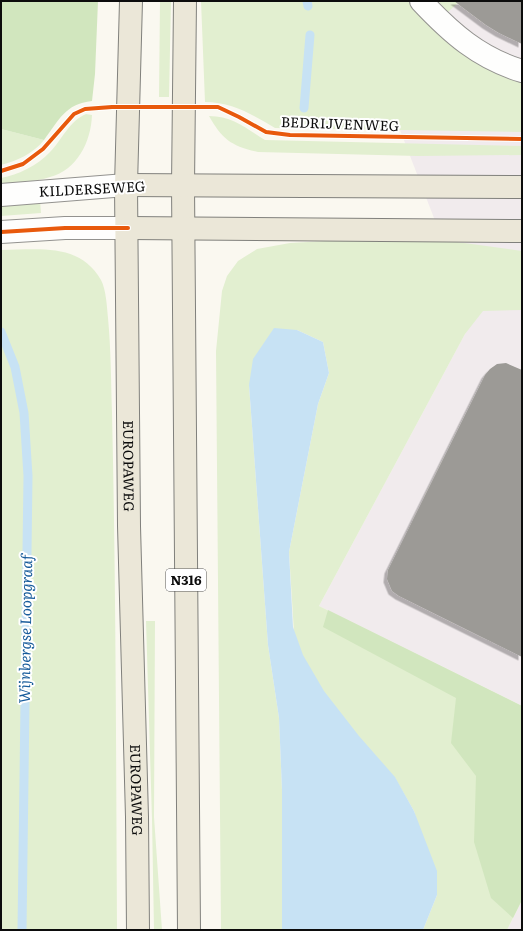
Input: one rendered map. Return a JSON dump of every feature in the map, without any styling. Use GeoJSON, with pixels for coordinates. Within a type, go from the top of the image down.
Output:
{"type":"FeatureCollection","features":[{"type":"Feature","properties":{"kind":"main road","name":"EUROPAWEG"},"geometry":{"type":"LineString","coordinates":[[131,1],[126,186],[128,228],[129,526],[137,817],[138,930]]}},
{"type":"Feature","properties":{"kind":"main road","name":"N316"},"geometry":{"type":"LineString","coordinates":[[185,1],[183,185],[189,930]]}},
{"type":"Feature","properties":{"kind":"main road","name":"KILDERSEWEG"},"geometry":{"type":"LineString","coordinates":[[126,186],[183,185]]}},
{"type":"Feature","properties":{"kind":"main road"},"geometry":{"type":"LineString","coordinates":[[183,185],[522,187]]}},
{"type":"Feature","properties":{"kind":"main road"},"geometry":{"type":"LineString","coordinates":[[128,228],[184,230],[522,231]]}},
{"type":"Feature","properties":{"kind":"street"},"geometry":{"type":"LineString","coordinates":[[421,1],[452,33],[483,55],[522,71]]}},
{"type":"Feature","properties":{"kind":"street","name":"KILDERSEWEG"},"geometry":{"type":"LineString","coordinates":[[1,195],[126,186]]}},
{"type":"Feature","properties":{"kind":"street"},"geometry":{"type":"LineString","coordinates":[[1,232],[65,228],[128,228]]}},
{"type":"Feature","properties":{"kind":"shaded area"},"geometry":{"type":"Polygon","coordinates":[[[362,1],[522,1],[522,706],[319,606],[473,319],[361,29],[362,1]]]}},
{"type":"Feature","properties":{"kind":"shaded area"},"geometry":{"type":"Polygon","coordinates":[[[522,900],[522,930],[507,930],[522,900]]]}},
{"type":"Feature","properties":{"kind":"green space"},"geometry":{"type":"Polygon","coordinates":[[[1,1],[98,1],[95,74],[92,101],[69,109],[44,140],[1,129],[1,1]]]}},
{"type":"Feature","properties":{"kind":"green space"},"geometry":{"type":"Polygon","coordinates":[[[160,1],[171,1],[169,97],[159,97],[160,1]]]}},
{"type":"Feature","properties":{"kind":"green space"},"geometry":{"type":"Polygon","coordinates":[[[201,1],[410,1],[454,48],[515,81],[522,83],[522,132],[275,128],[242,110],[224,104],[205,102],[201,1]]]}},
{"type":"Feature","properties":{"kind":"green space"},"geometry":{"type":"Polygon","coordinates":[[[438,1],[460,1],[448,12],[438,1]]]}},
{"type":"Feature","properties":{"kind":"green space"},"geometry":{"type":"Polygon","coordinates":[[[86,114],[92,115],[89,135],[81,154],[68,168],[60,173],[44,179],[1,184],[1,178],[27,169],[45,157],[70,126],[86,114]]]}},
{"type":"Feature","properties":{"kind":"green space"},"geometry":{"type":"Polygon","coordinates":[[[209,116],[232,120],[265,140],[522,146],[522,155],[418,156],[258,152],[241,147],[228,140],[218,130],[209,116]]]}},
{"type":"Feature","properties":{"kind":"green space"},"geometry":{"type":"Polygon","coordinates":[[[1,129],[44,140],[40,145],[25,156],[1,165],[1,129]]]}},
{"type":"Feature","properties":{"kind":"green space"},"geometry":{"type":"Polygon","coordinates":[[[40,200],[41,213],[1,216],[1,203],[40,200]]]}},
{"type":"Feature","properties":{"kind":"green space"},"geometry":{"type":"Polygon","coordinates":[[[361,239],[435,239],[522,251],[522,310],[483,311],[465,334],[319,606],[522,706],[522,900],[507,930],[423,930],[437,895],[414,811],[395,778],[380,772],[300,729],[289,552],[318,404],[329,373],[323,342],[297,330],[249,385],[268,645],[279,718],[282,790],[282,930],[221,930],[216,351],[222,291],[227,276],[238,261],[257,249],[290,243],[361,239]]]}},
{"type":"Feature","properties":{"kind":"green space"},"geometry":{"type":"Polygon","coordinates":[[[43,249],[69,254],[81,259],[92,268],[101,280],[107,304],[110,354],[113,478],[116,672],[117,930],[1,930],[1,250],[43,249]]]}},
{"type":"Feature","properties":{"kind":"green space"},"geometry":{"type":"Polygon","coordinates":[[[328,610],[522,706],[522,900],[513,918],[491,898],[474,842],[476,776],[451,743],[456,698],[323,627],[328,610]]]}},
{"type":"Feature","properties":{"kind":"green space"},"geometry":{"type":"Polygon","coordinates":[[[146,621],[155,621],[154,817],[162,930],[154,930],[146,621]]]}},
{"type":"Feature","properties":{"kind":"water"},"geometry":{"type":"Polygon","coordinates":[[[274,328],[297,330],[323,342],[329,373],[318,404],[289,552],[293,627],[303,655],[324,691],[359,736],[395,777],[414,811],[437,871],[437,895],[423,930],[282,930],[282,790],[279,718],[268,645],[249,385],[253,359],[274,328]]]}},
{"type":"Feature","properties":{"kind":"building"},"geometry":{"type":"Polygon","coordinates":[[[454,1],[522,1],[522,44],[486,25],[454,1]]]}},
{"type":"Feature","properties":{"kind":"building"},"geometry":{"type":"Polygon","coordinates":[[[506,363],[522,370],[522,657],[399,596],[392,591],[387,579],[388,570],[485,375],[497,364],[506,363]]]}},
{"type":"Feature","properties":{"kind":"waterway"},"geometry":{"type":"LineString","coordinates":[[307,1],[308,6]]}},
{"type":"Feature","properties":{"kind":"waterway"},"geometry":{"type":"LineString","coordinates":[[304,108],[310,35]]}},
{"type":"Feature","properties":{"kind":"waterway","name":"Wijnbergse Loopgraaf"},"geometry":{"type":"LineString","coordinates":[[1,332],[15,367],[24,413],[28,476],[22,930]]}},
{"type":"Feature","properties":{"kind":"cycle path","name":"BEDRIJVENWEG"},"geometry":{"type":"LineString","coordinates":[[1,171],[23,164],[43,149],[74,114],[85,109],[112,107],[218,107],[266,132],[290,135],[522,139]]}},
{"type":"Feature","properties":{"kind":"cycle path"},"geometry":{"type":"LineString","coordinates":[[1,232],[65,228],[128,228]]}}]}
